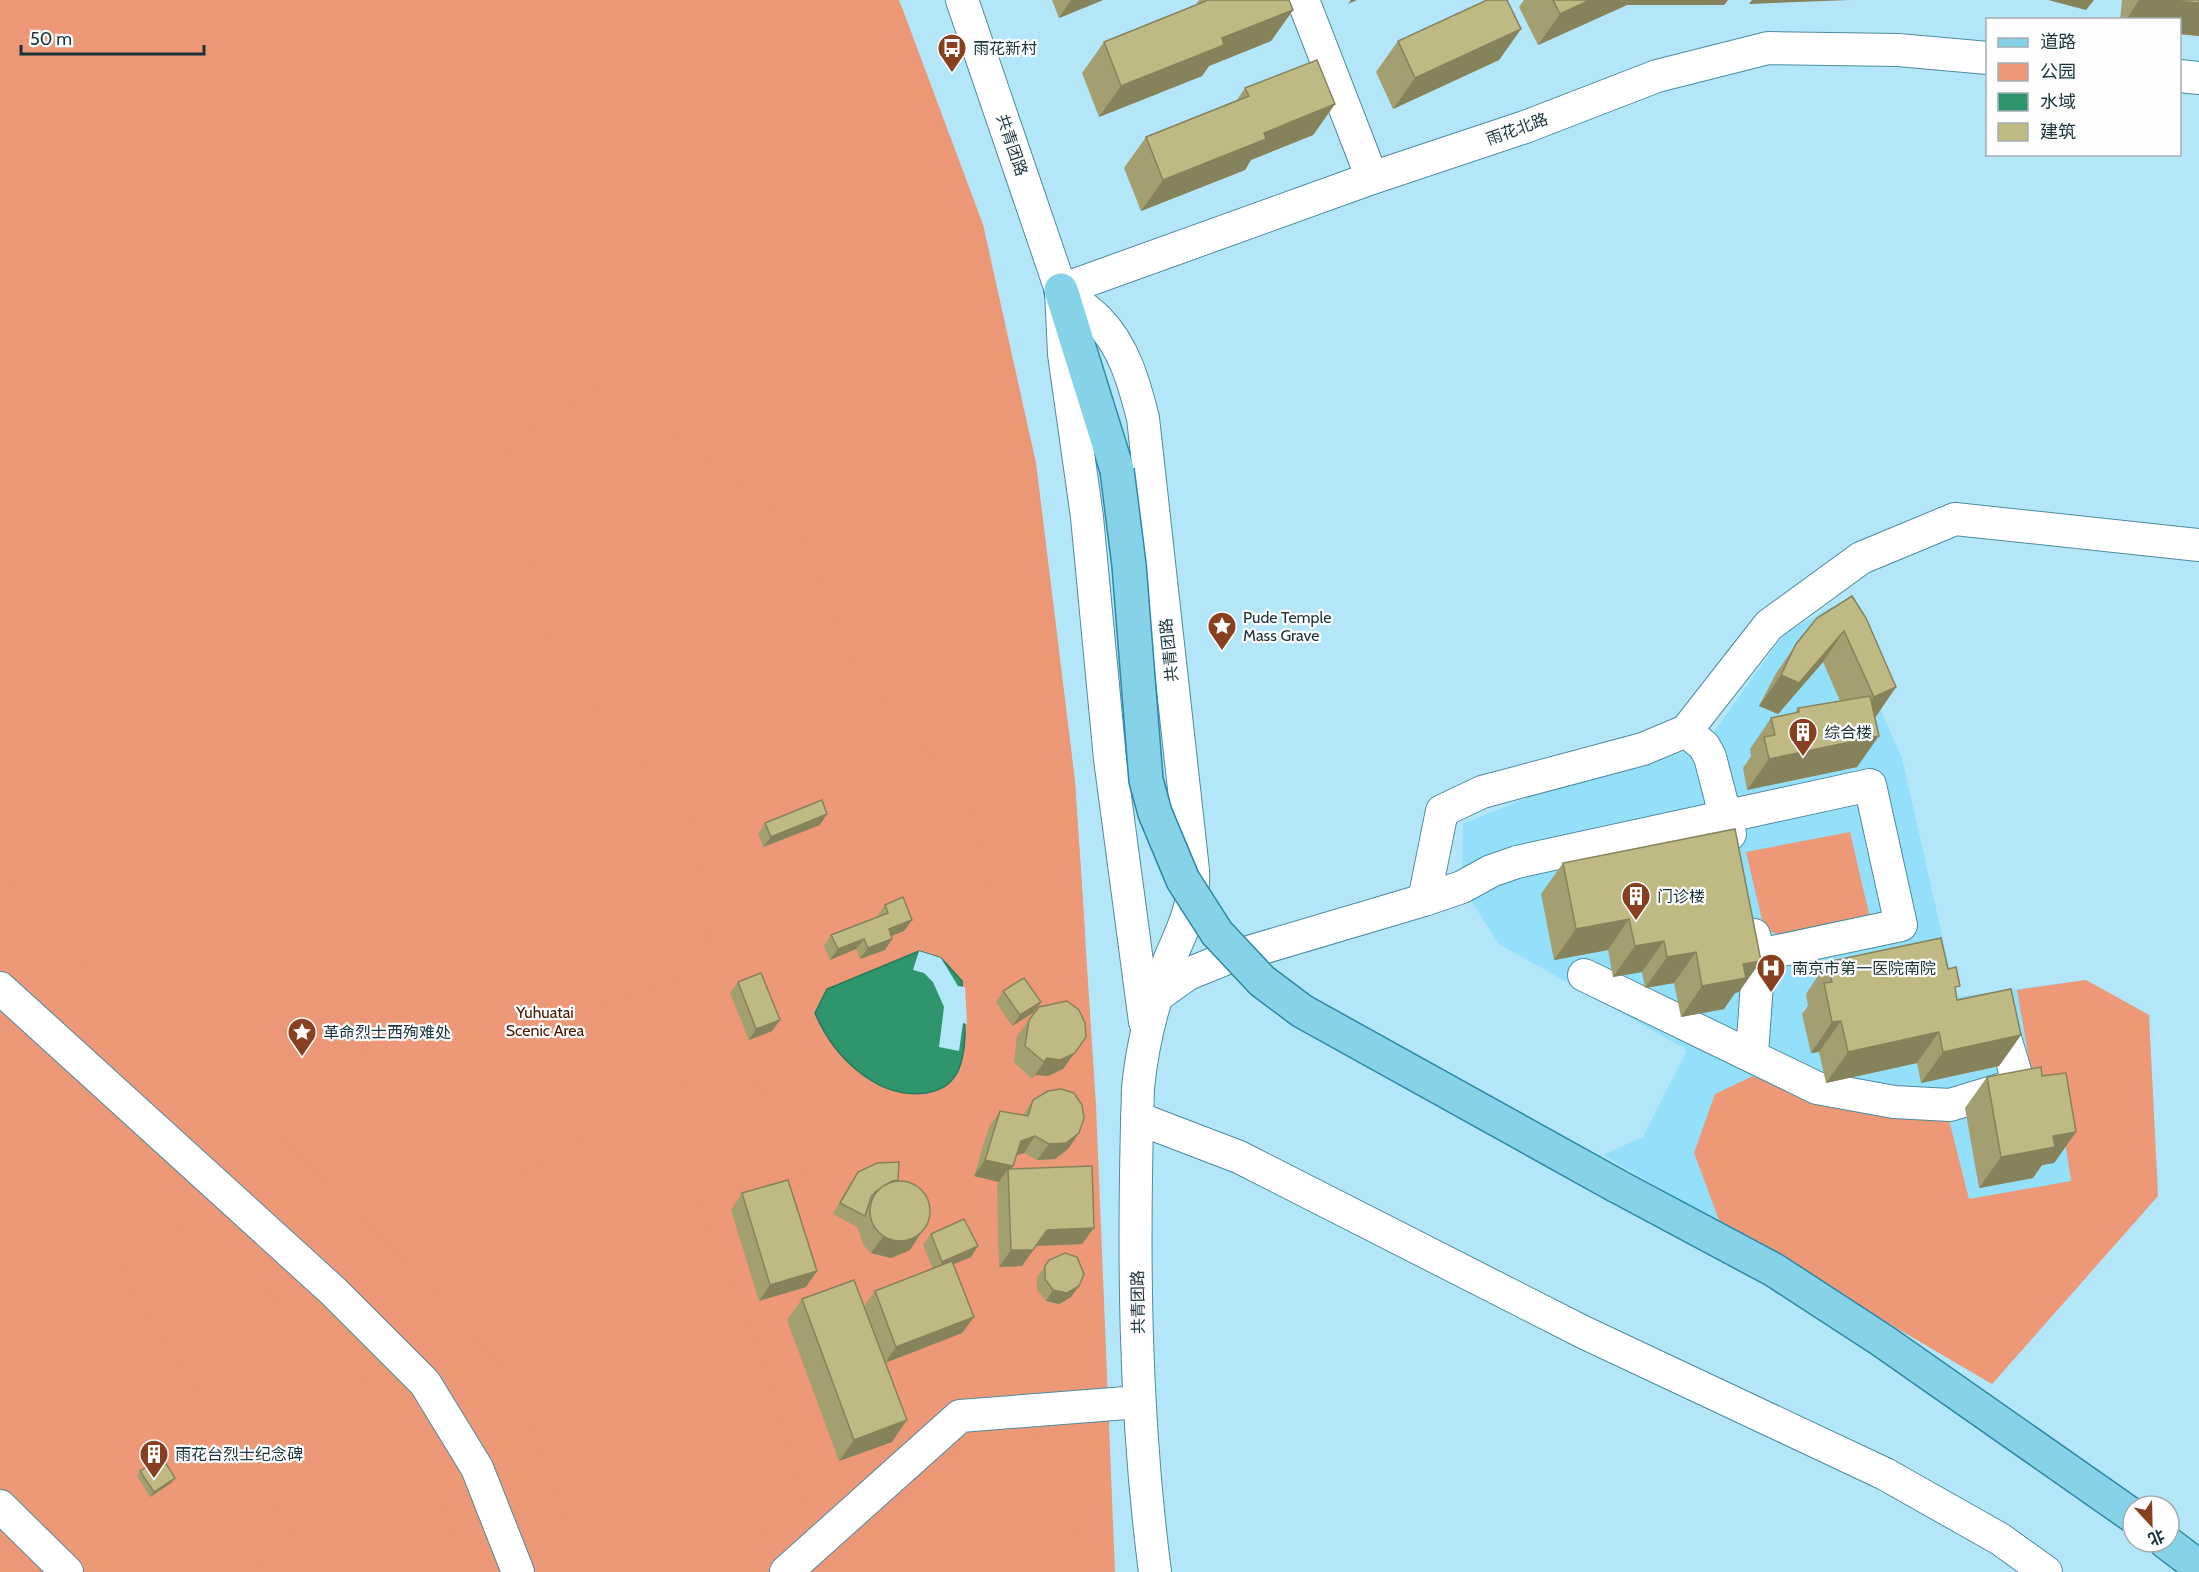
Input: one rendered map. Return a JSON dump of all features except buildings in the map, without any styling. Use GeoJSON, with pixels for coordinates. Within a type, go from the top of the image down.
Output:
{"type":"FeatureCollection","features":[{"type":"Feature","properties":{"kind":"main road"},"geometry":{"type":"LineString","coordinates":[[1061,290],[1117,470],[1130,576],[1146,780],[1167,846],[1184,880],[1217,933],[1262,981],[1302,1011],[1617,1186],[1774,1270],[1932,1374],[2121,1508]]}},
{"type":"Feature","properties":{"kind":"main road"},"geometry":{"type":"LineString","coordinates":[[2181,1553],[2199,1567]]}},
{"type":"Feature","properties":{"kind":"street","name":"共青团路"},"geometry":{"type":"LineString","coordinates":[[962,0],[1061,290],[1064,354],[1087,517],[1110,759],[1147,1032]]}},
{"type":"Feature","properties":{"kind":"street"},"geometry":{"type":"LineString","coordinates":[[1303,0],[1372,178]]}},
{"type":"Feature","properties":{"kind":"street","name":"雨花北路"},"geometry":{"type":"LineString","coordinates":[[1061,290],[1372,178],[1525,127],[1657,76],[1768,48],[1898,50],[1986,58]]}},
{"type":"Feature","properties":{"kind":"street"},"geometry":{"type":"LineString","coordinates":[[2181,76],[2199,78]]}},
{"type":"Feature","properties":{"kind":"street","name":"共青团路"},"geometry":{"type":"LineString","coordinates":[[1061,290],[1098,320],[1119,348],[1133,380],[1143,418],[1194,889],[1190,914],[1157,996],[1140,1060],[1137,1118],[1139,1401],[1145,1498],[1155,1572]]}},
{"type":"Feature","properties":{"kind":"street"},"geometry":{"type":"LineString","coordinates":[[1424,900],[1442,811],[1482,792],[1643,748],[1686,731],[1768,625],[1861,558],[1955,519],[2199,545]]}},
{"type":"Feature","properties":{"kind":"street"},"geometry":{"type":"LineString","coordinates":[[1686,731],[1704,746],[1710,757],[1736,862]]}},
{"type":"Feature","properties":{"kind":"street"},"geometry":{"type":"LineString","coordinates":[[1157,996],[1188,974],[1225,959],[1424,900],[1462,887],[1491,870],[1517,862],[1870,785],[1910,934],[1759,955]]}},
{"type":"Feature","properties":{"kind":"street"},"geometry":{"type":"LineString","coordinates":[[1748,908],[1759,955],[1752,1054]]}},
{"type":"Feature","properties":{"kind":"street"},"geometry":{"type":"LineString","coordinates":[[1584,975],[1752,1054],[1817,1088],[1894,1102],[1950,1105],[2019,1084],[2005,1038],[1993,1018],[1965,1007]]}},
{"type":"Feature","properties":{"kind":"street"},"geometry":{"type":"LineString","coordinates":[[0,988],[333,1291],[425,1383],[477,1468],[518,1572]]}},
{"type":"Feature","properties":{"kind":"street"},"geometry":{"type":"LineString","coordinates":[[1137,1118],[1239,1157],[1583,1332],[1885,1474],[2000,1539],[2046,1572]]}},
{"type":"Feature","properties":{"kind":"street"},"geometry":{"type":"LineString","coordinates":[[786,1572],[960,1416],[1139,1401]]}},
{"type":"Feature","properties":{"kind":"street"},"geometry":{"type":"LineString","coordinates":[[0,1506],[67,1572]]}},
{"type":"Feature","properties":{"kind":"shaded area","name":"Yuhuatai Scenic Area"},"geometry":{"type":"Polygon","coordinates":[[[0,0],[899,0],[983,225],[1036,464],[1075,782],[1085,932],[998,944],[967,806],[849,666],[795,531],[604,388],[510,447],[556,652],[698,821],[716,971],[574,1018],[383,1019],[367,1058],[504,1178],[682,1080],[753,1073],[826,1148],[813,1174],[703,1204],[766,1354],[808,1501],[724,1572],[580,1572],[512,1386],[426,1288],[266,1130],[48,939],[0,876],[0,0]]]}},
{"type":"Feature","properties":{"kind":"shaded area","name":"南京市第一医院南院"},"geometry":{"type":"Polygon","coordinates":[[[1834,605],[1902,758],[1956,997],[2086,980],[2149,1015],[2158,1196],[1992,1384],[1603,1155],[1643,1137],[1687,1050],[1499,944],[1462,887],[1463,824],[1524,799],[1704,746],[1784,634],[1834,605]]]}},
{"type":"Feature","properties":{"kind":"shaded area"},"geometry":{"type":"Polygon","coordinates":[[[191,1214],[369,1379],[406,1418],[443,1492],[471,1572],[238,1572],[291,1537],[112,1271],[191,1214]]]}},
{"type":"Feature","properties":{"kind":"shaded area"},"geometry":{"type":"Polygon","coordinates":[[[1072,1430],[1083,1572],[813,1572],[967,1436],[1072,1430]]]}},
{"type":"Feature","properties":{"kind":"shaded area"},"geometry":{"type":"Polygon","coordinates":[[[0,1527],[40,1572],[0,1572],[0,1527]]]}},
{"type":"Feature","properties":{"kind":"green space","name":"Yuhuatai Scenic Area"},"geometry":{"type":"Polygon","coordinates":[[[0,0],[899,0],[983,225],[1036,464],[1075,782],[1096,1105],[1115,1572],[0,1572],[0,0]]]}},
{"type":"Feature","properties":{"kind":"green space"},"geometry":{"type":"Polygon","coordinates":[[[1850,832],[1870,918],[1778,935],[1764,928],[1746,852],[1850,832]]]}},
{"type":"Feature","properties":{"kind":"green space"},"geometry":{"type":"Polygon","coordinates":[[[2086,980],[2149,1015],[2158,1196],[1992,1384],[1721,1225],[1694,1153],[1715,1094],[1753,1076],[1813,1103],[1948,1116],[1969,1199],[2071,1181],[2056,1081],[2033,1082],[2017,990],[2086,980]]]}},
{"type":"Feature","properties":{"kind":"water"},"geometry":{"type":"Polygon","coordinates":[[[919,951],[941,958],[962,981],[965,1038],[962,1060],[958,1071],[949,1083],[931,1092],[908,1093],[891,1090],[859,1072],[833,1045],[815,1013],[827,989],[919,951]]]}},
{"type":"Feature","properties":{"kind":"pier"},"geometry":{"type":"Polygon","coordinates":[[[919,951],[941,958],[958,986],[965,987],[967,1024],[963,1023],[959,1051],[939,1047],[944,1007],[933,982],[924,973],[913,970],[919,951]]]}},
{"type":"Feature","properties":{"kind":"place","name":"雨花新村"},"geometry":{"type":"Point","coordinates":[952,74]}},
{"type":"Feature","properties":{"kind":"place","name":"Pude Temple Mass Grave"},"geometry":{"type":"Point","coordinates":[1222,652]}},
{"type":"Feature","properties":{"kind":"place","name":"综合楼"},"geometry":{"type":"Point","coordinates":[1803,758]}},
{"type":"Feature","properties":{"kind":"place","name":"门诊楼"},"geometry":{"type":"Point","coordinates":[1636,922]}},
{"type":"Feature","properties":{"kind":"place","name":"南京市第一医院南院"},"geometry":{"type":"Point","coordinates":[1771,994]}},
{"type":"Feature","properties":{"kind":"place","name":"革命烈士西殉难处"},"geometry":{"type":"Point","coordinates":[302,1058]}},
{"type":"Feature","properties":{"kind":"place","name":"雨花台烈士纪念碑"},"geometry":{"type":"Point","coordinates":[154,1480]}}]}
